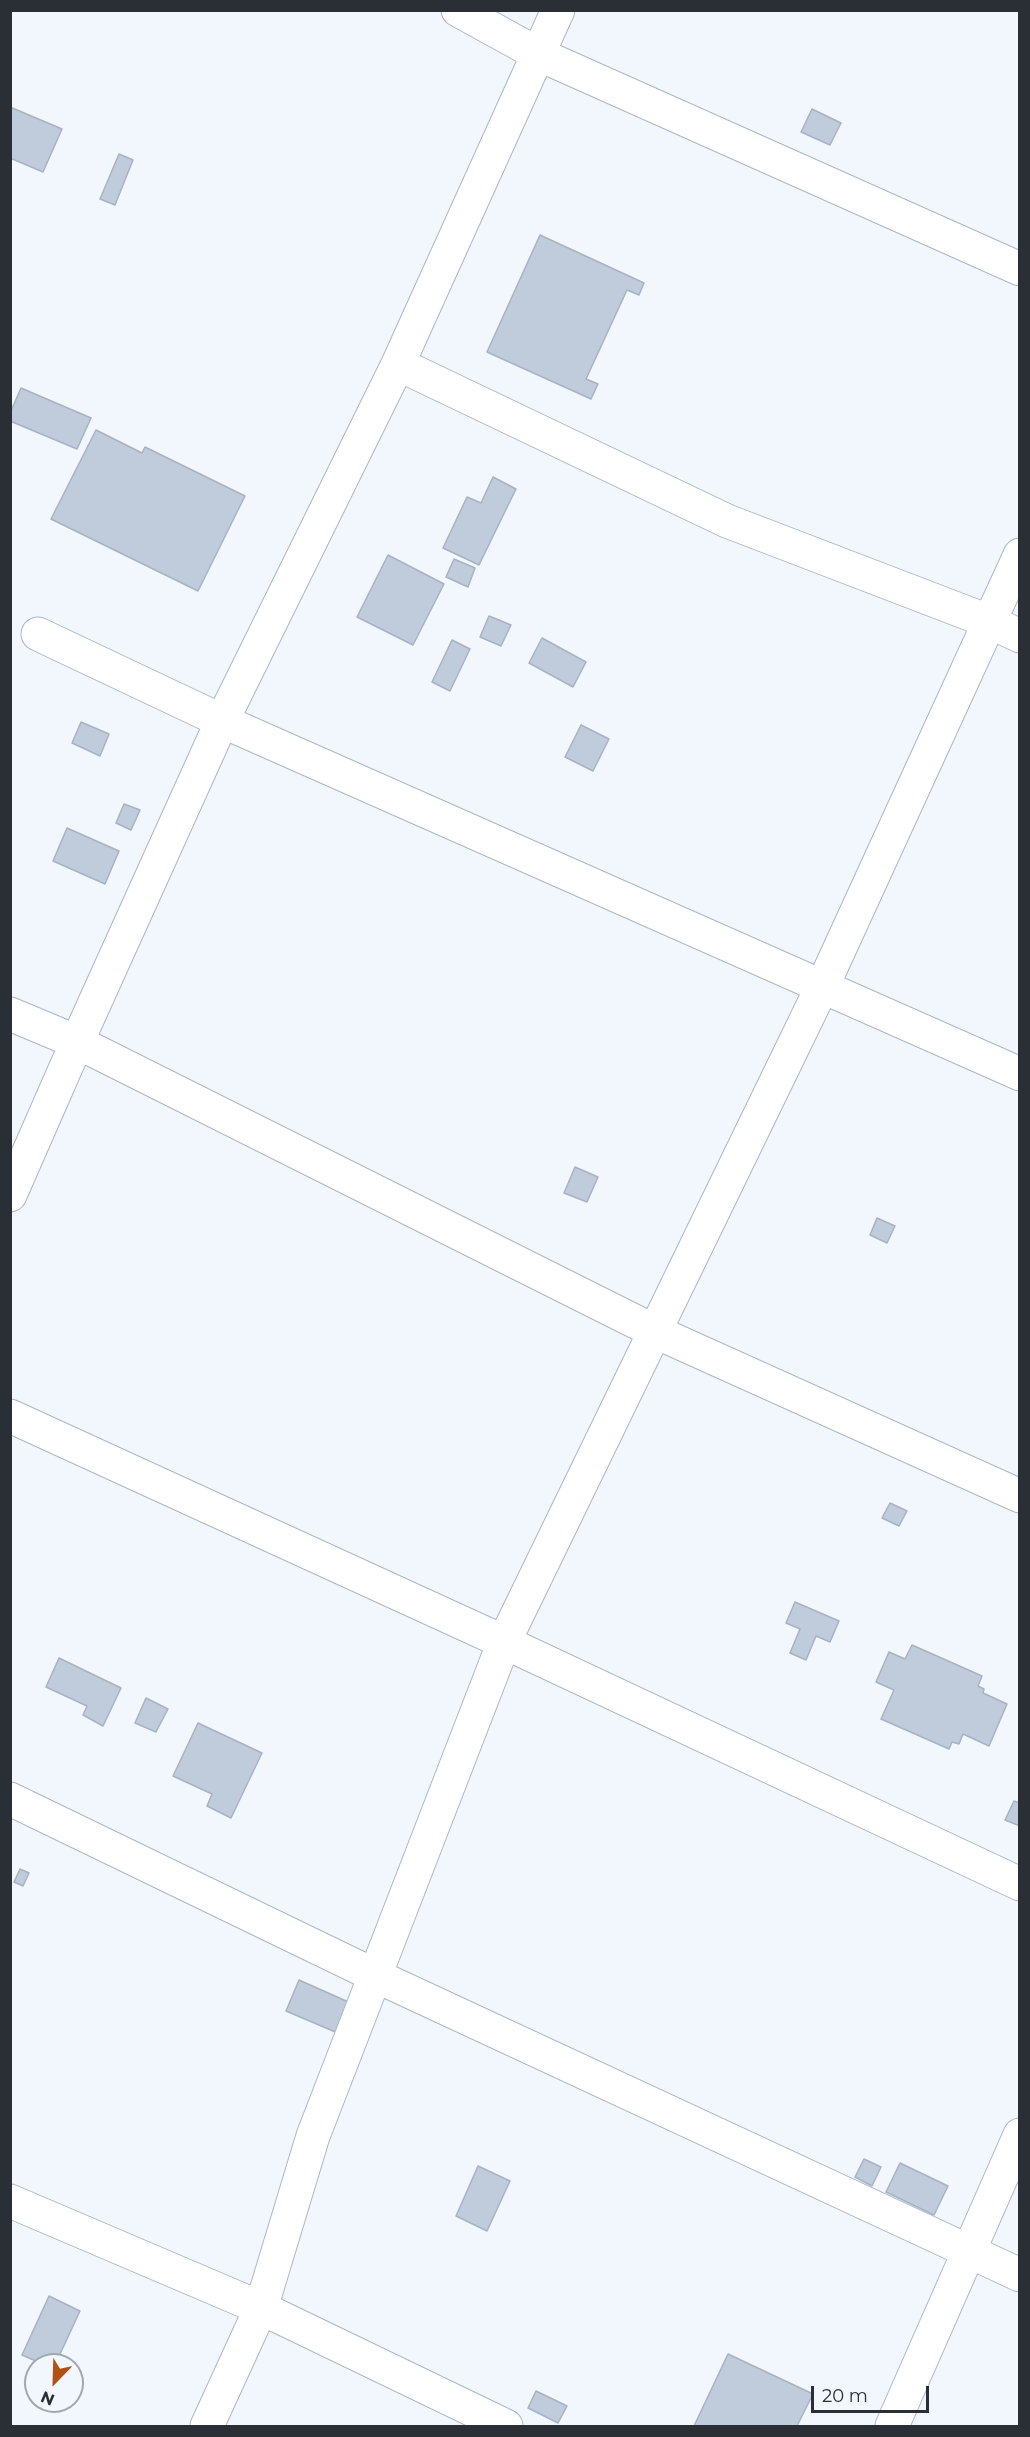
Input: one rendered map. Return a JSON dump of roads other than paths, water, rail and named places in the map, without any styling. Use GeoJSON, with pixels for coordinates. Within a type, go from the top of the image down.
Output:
{"type":"FeatureCollection","features":[{"type":"Feature","properties":{"kind":"street"},"geometry":{"type":"LineString","coordinates":[[458,10],[538,54],[1020,269]]}},
{"type":"Feature","properties":{"kind":"street"},"geometry":{"type":"LineString","coordinates":[[10,1195],[222,721],[398,364],[558,10]]}},
{"type":"Feature","properties":{"kind":"street"},"geometry":{"type":"LineString","coordinates":[[398,364],[727,521],[988,621],[1020,636]]}},
{"type":"Feature","properties":{"kind":"street"},"geometry":{"type":"LineString","coordinates":[[207,2427],[261,2308],[313,2136],[504,1642],[823,986],[1020,555]]}},
{"type":"Feature","properties":{"kind":"street"},"geometry":{"type":"LineString","coordinates":[[38,634],[222,721],[1020,1074]]}},
{"type":"Feature","properties":{"kind":"street"},"geometry":{"type":"LineString","coordinates":[[10,1014],[77,1042],[656,1332],[1020,1496]]}},
{"type":"Feature","properties":{"kind":"street"},"geometry":{"type":"LineString","coordinates":[[10,1416],[504,1642],[1020,1884]]}},
{"type":"Feature","properties":{"kind":"street"},"geometry":{"type":"LineString","coordinates":[[10,1799],[374,1975],[1020,2275]]}},
{"type":"Feature","properties":{"kind":"street"},"geometry":{"type":"LineString","coordinates":[[892,2427],[1020,2135]]}},
{"type":"Feature","properties":{"kind":"street"},"geometry":{"type":"LineString","coordinates":[[10,2201],[261,2308],[506,2427]]}}]}
